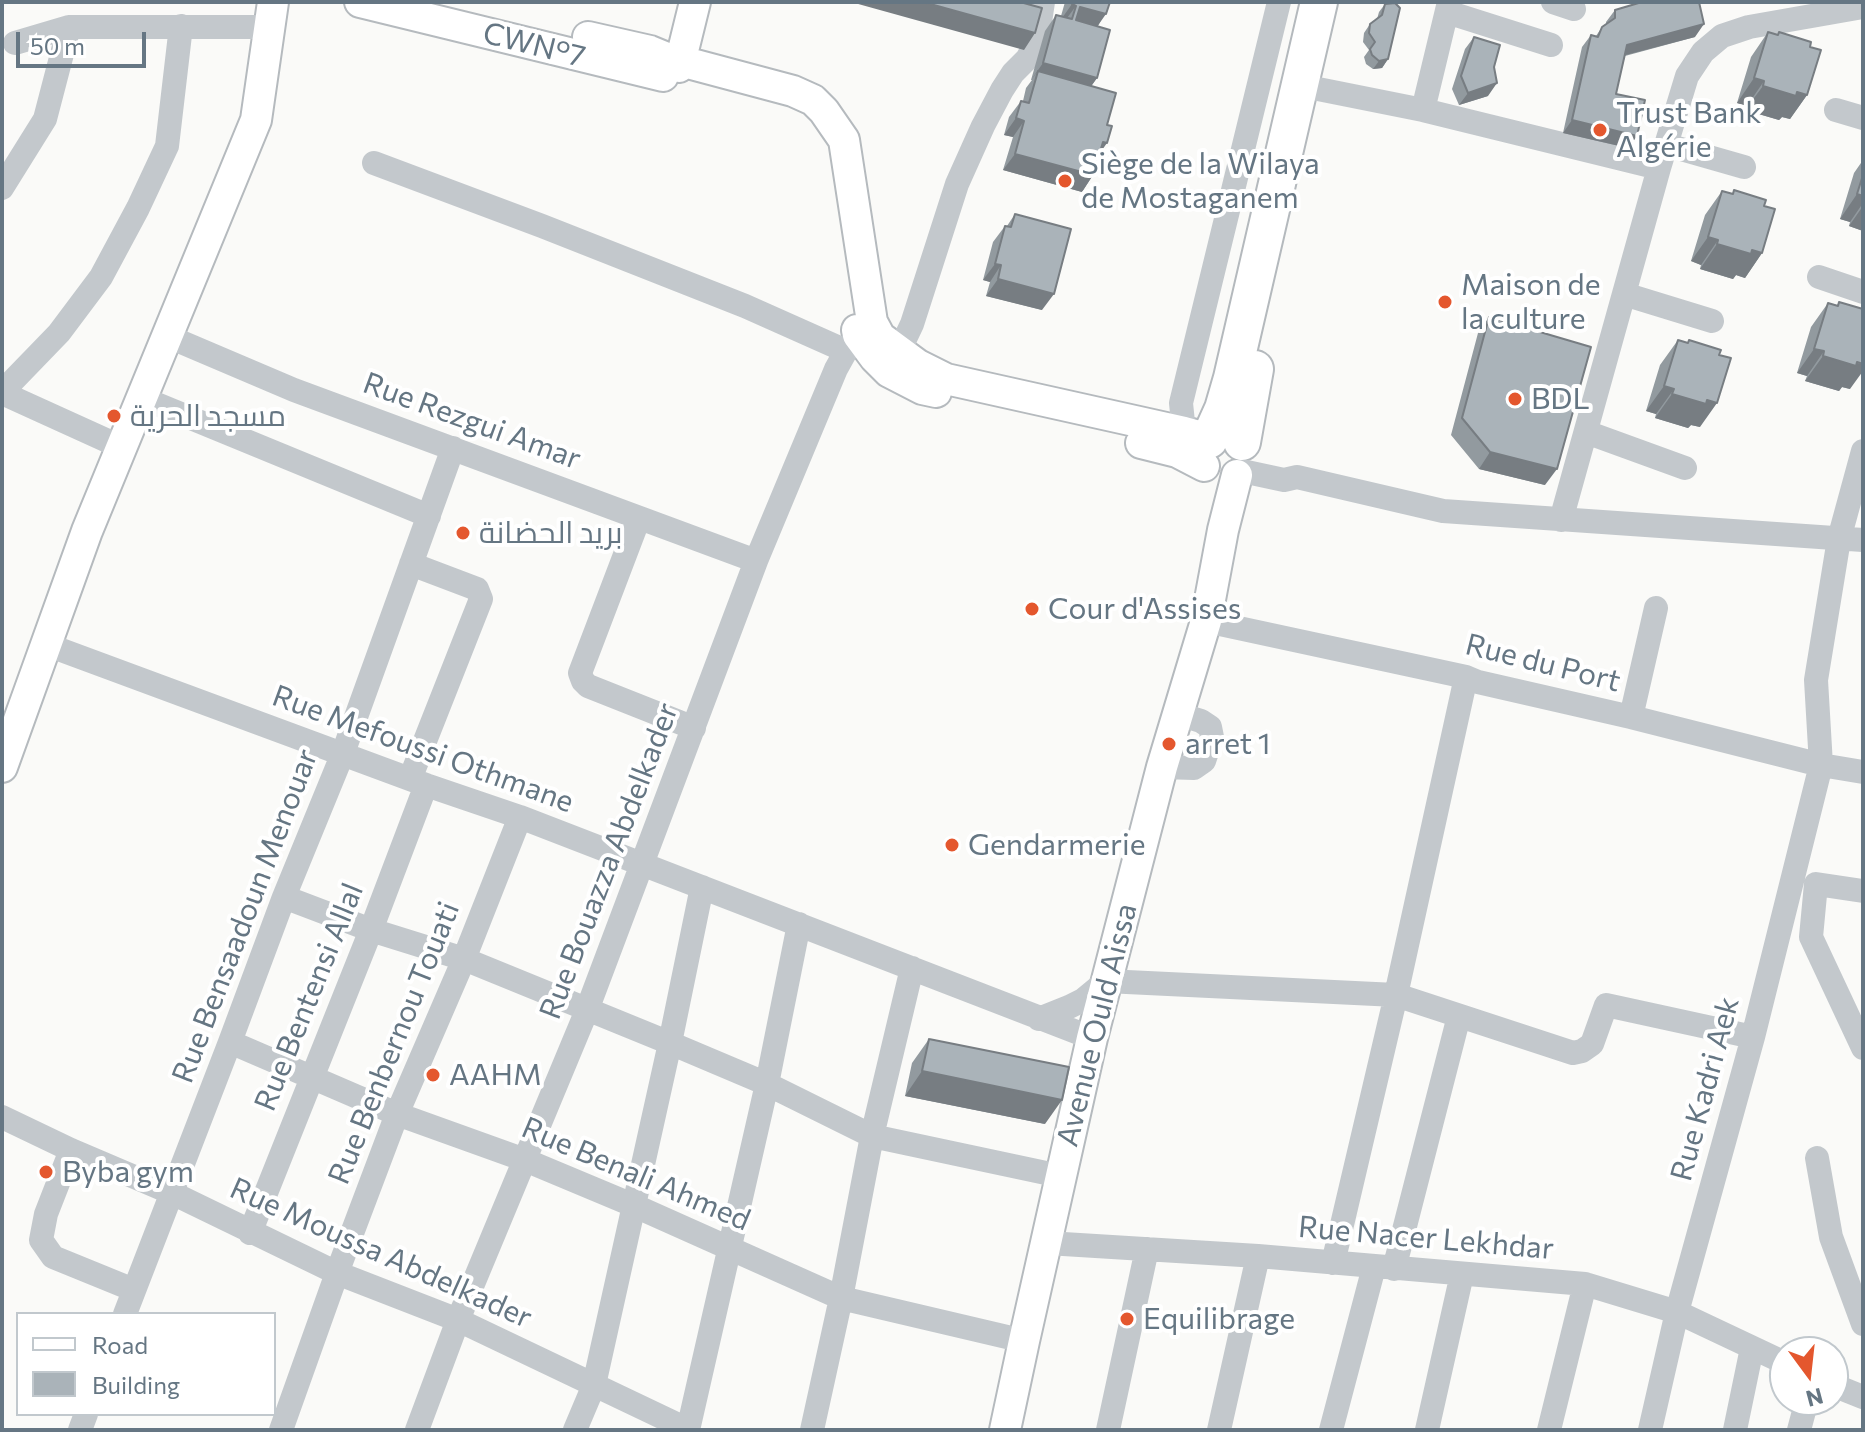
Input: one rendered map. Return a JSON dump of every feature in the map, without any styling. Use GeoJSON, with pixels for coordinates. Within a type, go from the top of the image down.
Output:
{"type":"FeatureCollection","features":[{"type":"Feature","properties":{"kind":"highway"},"geometry":{"type":"LineString","coordinates":[[1221,456],[1223,409],[1319,2]]}},
{"type":"Feature","properties":{"kind":"highway"},"geometry":{"type":"LineString","coordinates":[[1221,456],[1252,384],[1340,2]]}},
{"type":"Feature","properties":{"kind":"main road","name":"CWN°7"},"geometry":{"type":"LineString","coordinates":[[360,2],[669,65]]}},
{"type":"Feature","properties":{"kind":"main road"},"geometry":{"type":"LineString","coordinates":[[436,2],[650,51],[669,65],[784,107],[814,126],[831,159],[859,336],[875,358],[894,362],[922,389],[1177,452],[1221,456]]}},
{"type":"Feature","properties":{"kind":"main road"},"geometry":{"type":"LineString","coordinates":[[669,65],[677,2]]}},
{"type":"Feature","properties":{"kind":"main road"},"geometry":{"type":"LineString","coordinates":[[669,65],[695,2]]}},
{"type":"Feature","properties":{"kind":"main road"},"geometry":{"type":"LineString","coordinates":[[2,767],[87,531],[256,120],[272,15]]}},
{"type":"Feature","properties":{"kind":"main road","name":"Avenue Ould Aissa"},"geometry":{"type":"LineString","coordinates":[[1005,1430],[1106,981],[1162,767],[1206,621],[1223,530],[1221,456]]}},
{"type":"Feature","properties":{"kind":"street"},"geometry":{"type":"LineString","coordinates":[[894,362],[912,324],[957,184],[1002,90],[1032,50],[1043,2]]}},
{"type":"Feature","properties":{"kind":"street"},"geometry":{"type":"LineString","coordinates":[[1279,2],[1181,403],[1221,456],[1284,480],[1297,477],[1443,511],[1851,540]]}},
{"type":"Feature","properties":{"kind":"street"},"geometry":{"type":"LineString","coordinates":[[1423,110],[1448,7],[1551,45]]}},
{"type":"Feature","properties":{"kind":"street"},"geometry":{"type":"LineString","coordinates":[[1561,520],[1687,76],[1703,52],[1722,36],[1749,27],[1863,7]]}},
{"type":"Feature","properties":{"kind":"street"},"geometry":{"type":"LineString","coordinates":[[15,43],[69,27],[181,26],[272,15]]}},
{"type":"Feature","properties":{"kind":"street"},"geometry":{"type":"LineString","coordinates":[[121,447],[2,392],[76,311],[101,277],[138,208],[167,146],[181,26]]}},
{"type":"Feature","properties":{"kind":"street"},"geometry":{"type":"LineString","coordinates":[[2,188],[45,119],[69,27]]}},
{"type":"Feature","properties":{"kind":"street"},"geometry":{"type":"LineString","coordinates":[[1318,89],[1663,157],[1744,167]]}},
{"type":"Feature","properties":{"kind":"street"},"geometry":{"type":"LineString","coordinates":[[1836,110],[1863,118]]}},
{"type":"Feature","properties":{"kind":"street"},"geometry":{"type":"LineString","coordinates":[[374,163],[716,295],[859,336]]}},
{"type":"Feature","properties":{"kind":"street"},"geometry":{"type":"LineString","coordinates":[[1819,277],[1863,292]]}},
{"type":"Feature","properties":{"kind":"street"},"geometry":{"type":"LineString","coordinates":[[1624,294],[1712,321]]}},
{"type":"Feature","properties":{"kind":"street","name":"Rue Rezgui Amar"},"geometry":{"type":"LineString","coordinates":[[167,336],[294,390],[756,561]]}},
{"type":"Feature","properties":{"kind":"street","name":"Rue Bouazza Abdelkader"},"geometry":{"type":"LineString","coordinates":[[417,1430],[458,1320],[587,1010],[756,561],[859,336]]}},
{"type":"Feature","properties":{"kind":"street"},"geometry":{"type":"LineString","coordinates":[[142,398],[429,516]]}},
{"type":"Feature","properties":{"kind":"street"},"geometry":{"type":"LineString","coordinates":[[1586,432],[1685,468]]}},
{"type":"Feature","properties":{"kind":"street","name":"Rue Bensaadoun Menouar"},"geometry":{"type":"LineString","coordinates":[[126,1312],[284,897],[343,753],[453,448]]}},
{"type":"Feature","properties":{"kind":"street","name":"Rue Kadri Aek"},"geometry":{"type":"LineString","coordinates":[[1650,1430],[1677,1312],[1753,1037],[1821,765],[1816,680],[1851,540],[1863,451]]}},
{"type":"Feature","properties":{"kind":"street"},"geometry":{"type":"LineString","coordinates":[[639,518],[580,673],[588,686],[694,728]]}},
{"type":"Feature","properties":{"kind":"street","name":"Rue Bentensi Allal"},"geometry":{"type":"LineString","coordinates":[[250,1233],[371,930],[481,599],[477,589],[411,564]]}},
{"type":"Feature","properties":{"kind":"street"},"geometry":{"type":"LineString","coordinates":[[1631,717],[1656,608]]}},
{"type":"Feature","properties":{"kind":"street","name":"Rue du Port"},"geometry":{"type":"LineString","coordinates":[[1206,621],[1466,677],[1821,765],[1863,772]]}},
{"type":"Feature","properties":{"kind":"street","name":"Rue Mefoussi Othmane"},"geometry":{"type":"LineString","coordinates":[[45,644],[520,817],[1092,1038]]}},
{"type":"Feature","properties":{"kind":"street"},"geometry":{"type":"LineString","coordinates":[[1333,1263],[1466,677]]}},
{"type":"Feature","properties":{"kind":"street","name":"Rue Benbernou Touati"},"geometry":{"type":"LineString","coordinates":[[281,1430],[397,1114],[464,959],[520,817]]}},
{"type":"Feature","properties":{"kind":"street"},"geometry":{"type":"LineString","coordinates":[[1863,891],[1816,884],[1811,937],[1863,1048]]}},
{"type":"Feature","properties":{"kind":"street"},"geometry":{"type":"LineString","coordinates":[[575,1430],[594,1385],[702,887]]}},
{"type":"Feature","properties":{"kind":"street"},"geometry":{"type":"LineString","coordinates":[[284,897],[371,930],[464,959],[767,1084],[872,1136],[1060,1176]]}},
{"type":"Feature","properties":{"kind":"street"},"geometry":{"type":"LineString","coordinates":[[689,1430],[767,1084],[799,924]]}},
{"type":"Feature","properties":{"kind":"street"},"geometry":{"type":"LineString","coordinates":[[812,1430],[872,1136],[912,968]]}},
{"type":"Feature","properties":{"kind":"street"},"geometry":{"type":"LineString","coordinates":[[1039,1019],[1083,1000],[1106,981],[1396,995],[1573,1053],[1592,1044],[1606,1005],[1753,1037]]}},
{"type":"Feature","properties":{"kind":"street"},"geometry":{"type":"LineString","coordinates":[[1331,1430],[1384,1268],[1459,1016]]}},
{"type":"Feature","properties":{"kind":"street","name":"Rue Benali Ahmed"},"geometry":{"type":"LineString","coordinates":[[230,1042],[397,1114],[525,1160],[635,1206],[841,1298],[1024,1341]]}},
{"type":"Feature","properties":{"kind":"street","name":"Rue Moussa Abdelkader"},"geometry":{"type":"LineString","coordinates":[[2,1117],[172,1193],[337,1273],[458,1320],[689,1430]]}},
{"type":"Feature","properties":{"kind":"street"},"geometry":{"type":"LineString","coordinates":[[71,1150],[46,1214],[41,1240],[53,1257],[134,1290]]}},
{"type":"Feature","properties":{"kind":"street"},"geometry":{"type":"LineString","coordinates":[[1817,1158],[1831,1237],[1863,1324]]}},
{"type":"Feature","properties":{"kind":"street","name":"Rue Nacer Lekhdar"},"geometry":{"type":"LineString","coordinates":[[1047,1243],[1258,1256],[1585,1284],[1677,1312],[1769,1356]]}},
{"type":"Feature","properties":{"kind":"street"},"geometry":{"type":"LineString","coordinates":[[1108,1430],[1147,1249]]}},
{"type":"Feature","properties":{"kind":"street"},"geometry":{"type":"LineString","coordinates":[[1219,1430],[1258,1256]]}},
{"type":"Feature","properties":{"kind":"street"},"geometry":{"type":"LineString","coordinates":[[1427,1430],[1462,1274]]}},
{"type":"Feature","properties":{"kind":"street"},"geometry":{"type":"LineString","coordinates":[[1549,1430],[1585,1284]]}},
{"type":"Feature","properties":{"kind":"street"},"geometry":{"type":"LineString","coordinates":[[1735,1430],[1752,1348]]}},
{"type":"Feature","properties":{"kind":"building"},"geometry":{"type":"Polygon","coordinates":[[[923,2],[1020,2],[1042,8],[1035,33],[923,2]]]}},
{"type":"Feature","properties":{"kind":"building"},"geometry":{"type":"Polygon","coordinates":[[[1072,2],[1110,2],[1106,14],[1080,7],[1076,20],[1110,30],[1097,78],[1043,63],[1056,15],[1072,19],[1076,6],[1072,2]]]}},
{"type":"Feature","properties":{"kind":"building"},"geometry":{"type":"Polygon","coordinates":[[[1642,2],[1699,2],[1704,24],[1627,45],[1616,94],[1645,100],[1637,136],[1572,120],[1591,35],[1598,37],[1602,27],[1615,18],[1615,10],[1642,2]]]}},
{"type":"Feature","properties":{"kind":"building"},"geometry":{"type":"Polygon","coordinates":[[[1395,3],[1400,8],[1388,59],[1379,61],[1370,49],[1375,42],[1369,33],[1370,24],[1382,15],[1385,4],[1395,3]]]}},
{"type":"Feature","properties":{"kind":"building"},"geometry":{"type":"Polygon","coordinates":[[[1768,32],[1778,35],[1779,32],[1811,42],[1810,47],[1821,50],[1807,95],[1797,92],[1796,96],[1763,86],[1764,81],[1754,78],[1768,32]]]}},
{"type":"Feature","properties":{"kind":"building"},"geometry":{"type":"Polygon","coordinates":[[[1474,37],[1500,45],[1494,67],[1497,83],[1468,93],[1461,76],[1474,37]]]}},
{"type":"Feature","properties":{"kind":"building"},"geometry":{"type":"Polygon","coordinates":[[[1038,71],[1116,93],[1107,125],[1112,126],[1107,143],[1103,142],[1093,175],[1015,154],[1024,121],[1016,118],[1021,101],[1029,103],[1038,71]]]}},
{"type":"Feature","properties":{"kind":"building"},"geometry":{"type":"Polygon","coordinates":[[[1863,175],[1863,196],[1857,194],[1863,175]]]}},
{"type":"Feature","properties":{"kind":"building"},"geometry":{"type":"Polygon","coordinates":[[[1734,190],[1766,200],[1764,206],[1775,209],[1762,253],[1752,250],[1751,254],[1717,244],[1718,240],[1708,237],[1722,191],[1733,194],[1734,190]]]}},
{"type":"Feature","properties":{"kind":"building"},"geometry":{"type":"Polygon","coordinates":[[[1015,214],[1071,229],[1054,294],[998,279],[1001,265],[995,264],[1005,226],[1011,227],[1015,214]]]}},
{"type":"Feature","properties":{"kind":"building"},"geometry":{"type":"Polygon","coordinates":[[[1839,302],[1863,309],[1863,364],[1857,362],[1856,366],[1823,356],[1824,351],[1814,349],[1828,303],[1838,306],[1839,302]]]}},
{"type":"Feature","properties":{"kind":"building","name":"BDL"},"geometry":{"type":"Polygon","coordinates":[[[1489,317],[1591,347],[1557,469],[1490,452],[1462,418],[1489,317]]]}},
{"type":"Feature","properties":{"kind":"building"},"geometry":{"type":"Polygon","coordinates":[[[1678,340],[1688,343],[1689,340],[1721,350],[1719,355],[1731,358],[1717,403],[1707,400],[1706,404],[1672,394],[1674,389],[1664,386],[1678,340]]]}},
{"type":"Feature","properties":{"kind":"building"},"geometry":{"type":"Polygon","coordinates":[[[929,1039],[1069,1067],[1062,1100],[922,1071],[929,1039]]]}},
{"type":"Feature","properties":{"kind":"place","name":"Trust Bank Algérie"},"geometry":{"type":"Point","coordinates":[1600,130]}},
{"type":"Feature","properties":{"kind":"place","name":"Siège de la Wilaya de Mostaganem"},"geometry":{"type":"Point","coordinates":[1065,181]}},
{"type":"Feature","properties":{"kind":"place","name":"Maison de la culture"},"geometry":{"type":"Point","coordinates":[1445,302]}},
{"type":"Feature","properties":{"kind":"place","name":"BDL"},"geometry":{"type":"Point","coordinates":[1515,399]}},
{"type":"Feature","properties":{"kind":"place","name":"مسجد الحرية"},"geometry":{"type":"Point","coordinates":[114,416]}},
{"type":"Feature","properties":{"kind":"place","name":"بريد الحضانة"},"geometry":{"type":"Point","coordinates":[463,533]}},
{"type":"Feature","properties":{"kind":"place","name":"Cour d'Assises"},"geometry":{"type":"Point","coordinates":[1032,609]}},
{"type":"Feature","properties":{"kind":"place","name":"arret 1"},"geometry":{"type":"Point","coordinates":[1169,744]}},
{"type":"Feature","properties":{"kind":"place","name":"Gendarmerie"},"geometry":{"type":"Point","coordinates":[952,845]}},
{"type":"Feature","properties":{"kind":"place","name":"AAHM"},"geometry":{"type":"Point","coordinates":[433,1075]}},
{"type":"Feature","properties":{"kind":"place","name":"Byba gym"},"geometry":{"type":"Point","coordinates":[46,1172]}},
{"type":"Feature","properties":{"kind":"place","name":"Equilibrage"},"geometry":{"type":"Point","coordinates":[1127,1319]}}]}
